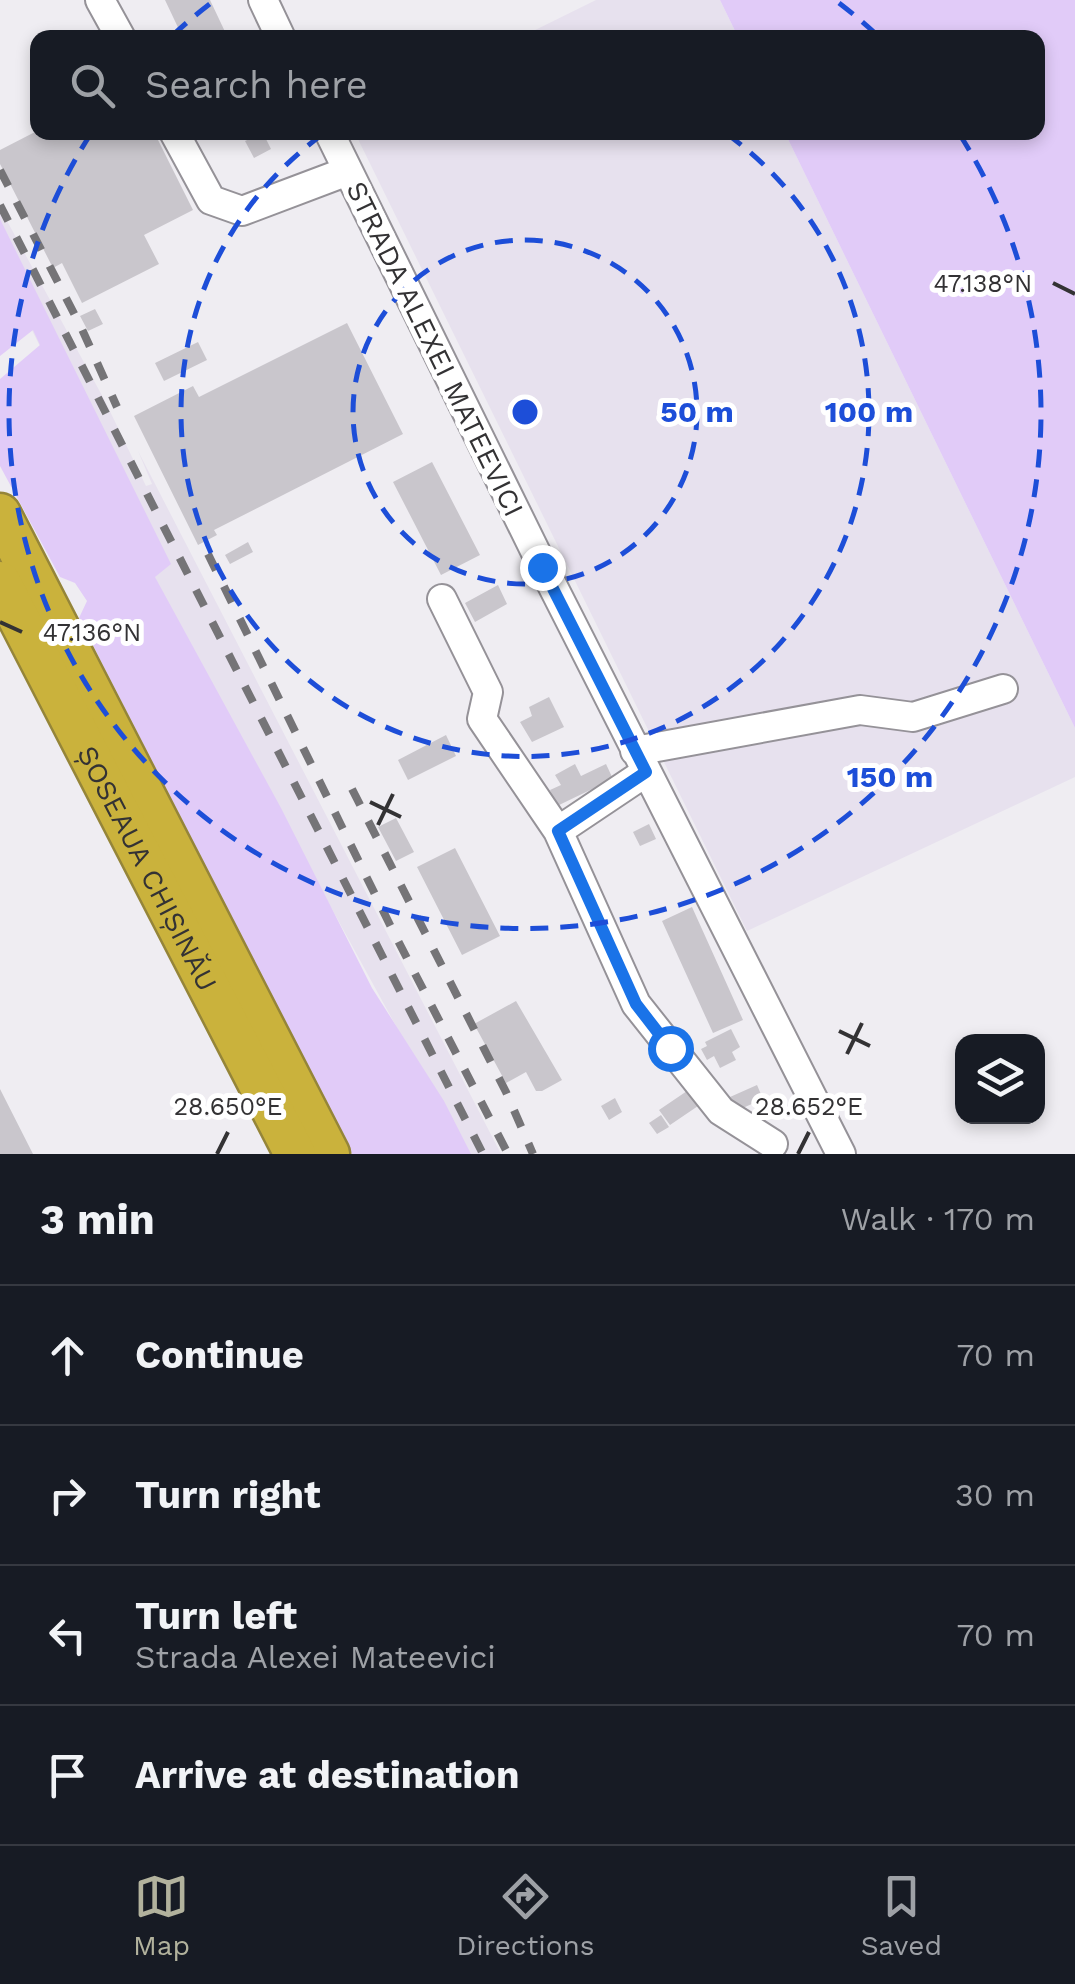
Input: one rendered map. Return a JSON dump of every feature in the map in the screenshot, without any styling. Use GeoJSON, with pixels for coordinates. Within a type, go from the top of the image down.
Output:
{"type":"FeatureCollection","features":[{"type":"Feature","properties":{"kind":"highway"},"geometry":{"type":"LineString","coordinates":[[0,514],[328,1154]]}},
{"type":"Feature","properties":{"kind":"highway","name":"ȘOSEAUA CHIȘINĂU"},"geometry":{"type":"LineString","coordinates":[[0,582],[294,1154]]}},
{"type":"Feature","properties":{"kind":"street"},"geometry":{"type":"LineString","coordinates":[[100,0],[117,30]]}},
{"type":"Feature","properties":{"kind":"street"},"geometry":{"type":"LineString","coordinates":[[262,0],[277,30]]}},
{"type":"Feature","properties":{"kind":"street"},"geometry":{"type":"LineString","coordinates":[[178,140],[211,200],[242,211],[348,172]]}},
{"type":"Feature","properties":{"kind":"street","name":"STRADA ALEXEI MATEEVICI"},"geometry":{"type":"LineString","coordinates":[[332,140],[640,762],[841,1154]]}},
{"type":"Feature","properties":{"kind":"street"},"geometry":{"type":"LineString","coordinates":[[442,599],[488,692],[482,719],[558,831],[636,1004],[721,1112],[773,1144]]}},
{"type":"Feature","properties":{"kind":"street"},"geometry":{"type":"LineString","coordinates":[[558,831],[640,762],[860,710],[913,717],[1003,689]]}},
{"type":"Feature","properties":{"kind":"shaded area"},"geometry":{"type":"Polygon","coordinates":[[[596,0],[720,0],[735,30],[535,30],[596,0]]]}},
{"type":"Feature","properties":{"kind":"shaded area"},"geometry":{"type":"Polygon","coordinates":[[[720,0],[1075,0],[1075,728],[788,140],[1045,140],[1045,30],[735,30],[720,0]]]}},
{"type":"Feature","properties":{"kind":"shaded area"},"geometry":{"type":"Polygon","coordinates":[[[358,140],[788,140],[1075,728],[1075,777],[747,931],[358,140]]]}},
{"type":"Feature","properties":{"kind":"shaded area"},"geometry":{"type":"Polygon","coordinates":[[[0,208],[105,401],[146,486],[152,484],[138,451],[501,1154],[466,1154],[198,664],[0,266],[0,208]]]}},
{"type":"Feature","properties":{"kind":"shaded area"},"geometry":{"type":"Polygon","coordinates":[[[0,219],[171,564],[155,577],[281,808],[372,988],[444,1101],[471,1154],[352,1154],[79,618],[87,601],[75,583],[60,577],[0,466],[0,379],[40,345],[33,330],[0,356],[0,219]]]}},
{"type":"Feature","properties":{"kind":"building"},"geometry":{"type":"Polygon","coordinates":[[[165,0],[210,0],[224,30],[179,30],[165,0]]]}},
{"type":"Feature","properties":{"kind":"building"},"geometry":{"type":"Polygon","coordinates":[[[30,135],[30,140],[158,140],[193,210],[144,235],[159,264],[82,303],[62,263],[53,268],[0,164],[0,150],[30,135]]]}},
{"type":"Feature","properties":{"kind":"building"},"geometry":{"type":"Polygon","coordinates":[[[266,140],[271,149],[254,158],[245,141],[266,140]]]}},
{"type":"Feature","properties":{"kind":"building"},"geometry":{"type":"Polygon","coordinates":[[[95,309],[103,324],[88,331],[80,316],[95,309]]]}},
{"type":"Feature","properties":{"kind":"building"},"geometry":{"type":"Polygon","coordinates":[[[347,323],[403,434],[214,530],[217,535],[198,545],[134,416],[193,386],[199,397],[347,323]]]}},
{"type":"Feature","properties":{"kind":"building"},"geometry":{"type":"Polygon","coordinates":[[[198,342],[207,360],[164,381],[155,363],[198,342]]]}},
{"type":"Feature","properties":{"kind":"building"},"geometry":{"type":"Polygon","coordinates":[[[432,462],[480,555],[441,575],[393,482],[432,462]]]}},
{"type":"Feature","properties":{"kind":"building"},"geometry":{"type":"Polygon","coordinates":[[[248,542],[253,552],[230,564],[225,555],[248,542]]]}},
{"type":"Feature","properties":{"kind":"building"},"geometry":{"type":"Polygon","coordinates":[[[498,585],[507,604],[475,622],[465,603],[498,585]]]}},
{"type":"Feature","properties":{"kind":"building"},"geometry":{"type":"Polygon","coordinates":[[[549,697],[564,727],[532,742],[520,722],[532,716],[529,707],[549,697]]]}},
{"type":"Feature","properties":{"kind":"building"},"geometry":{"type":"Polygon","coordinates":[[[446,735],[456,756],[408,780],[398,760],[446,735]]]}},
{"type":"Feature","properties":{"kind":"building"},"geometry":{"type":"Polygon","coordinates":[[[575,764],[581,776],[606,764],[613,779],[557,806],[550,790],[561,785],[555,775],[575,764]]]}},
{"type":"Feature","properties":{"kind":"building"},"geometry":{"type":"Polygon","coordinates":[[[396,818],[414,852],[396,861],[378,827],[396,818]]]}},
{"type":"Feature","properties":{"kind":"building"},"geometry":{"type":"Polygon","coordinates":[[[649,824],[656,839],[640,846],[633,832],[649,824]]]}},
{"type":"Feature","properties":{"kind":"building"},"geometry":{"type":"Polygon","coordinates":[[[455,848],[500,936],[462,955],[417,867],[455,848]]]}},
{"type":"Feature","properties":{"kind":"building"},"geometry":{"type":"Polygon","coordinates":[[[692,907],[743,1020],[713,1033],[662,921],[692,907]]]}},
{"type":"Feature","properties":{"kind":"building"},"geometry":{"type":"Polygon","coordinates":[[[516,1001],[562,1080],[542,1091],[536,1091],[526,1072],[506,1083],[474,1024],[516,1001]]]}},
{"type":"Feature","properties":{"kind":"building"},"geometry":{"type":"Polygon","coordinates":[[[731,1029],[740,1047],[732,1052],[736,1060],[720,1068],[714,1056],[707,1060],[701,1049],[707,1046],[705,1042],[731,1029]]]}},
{"type":"Feature","properties":{"kind":"building"},"geometry":{"type":"Polygon","coordinates":[[[757,1085],[763,1099],[736,1111],[730,1097],[757,1085]]]}},
{"type":"Feature","properties":{"kind":"building"},"geometry":{"type":"Polygon","coordinates":[[[0,1089],[33,1154],[0,1154],[0,1089]]]}},
{"type":"Feature","properties":{"kind":"building"},"geometry":{"type":"Polygon","coordinates":[[[687,1091],[698,1106],[670,1125],[659,1110],[687,1091]]]}},
{"type":"Feature","properties":{"kind":"building"},"geometry":{"type":"Polygon","coordinates":[[[615,1098],[622,1112],[609,1120],[601,1106],[615,1098]]]}},
{"type":"Feature","properties":{"kind":"building"},"geometry":{"type":"Polygon","coordinates":[[[661,1115],[669,1127],[657,1134],[649,1123],[661,1115]]]}},
{"type":"Feature","properties":{"kind":"railway"},"geometry":{"type":"LineString","coordinates":[[0,170],[81,327],[117,407]]}},
{"type":"Feature","properties":{"kind":"railway"},"geometry":{"type":"LineString","coordinates":[[0,205],[483,1154]]}},
{"type":"Feature","properties":{"kind":"railway"},"geometry":{"type":"LineString","coordinates":[[208,554],[393,931],[508,1154]]}},
{"type":"Feature","properties":{"kind":"railway"},"geometry":{"type":"LineString","coordinates":[[352,789],[506,1092],[533,1154]]}},
{"type":"Feature","properties":{"kind":"route"},"geometry":{"type":"LineString","coordinates":[[542,567],[646,772],[558,831],[636,1004],[670,1048]]}}]}
